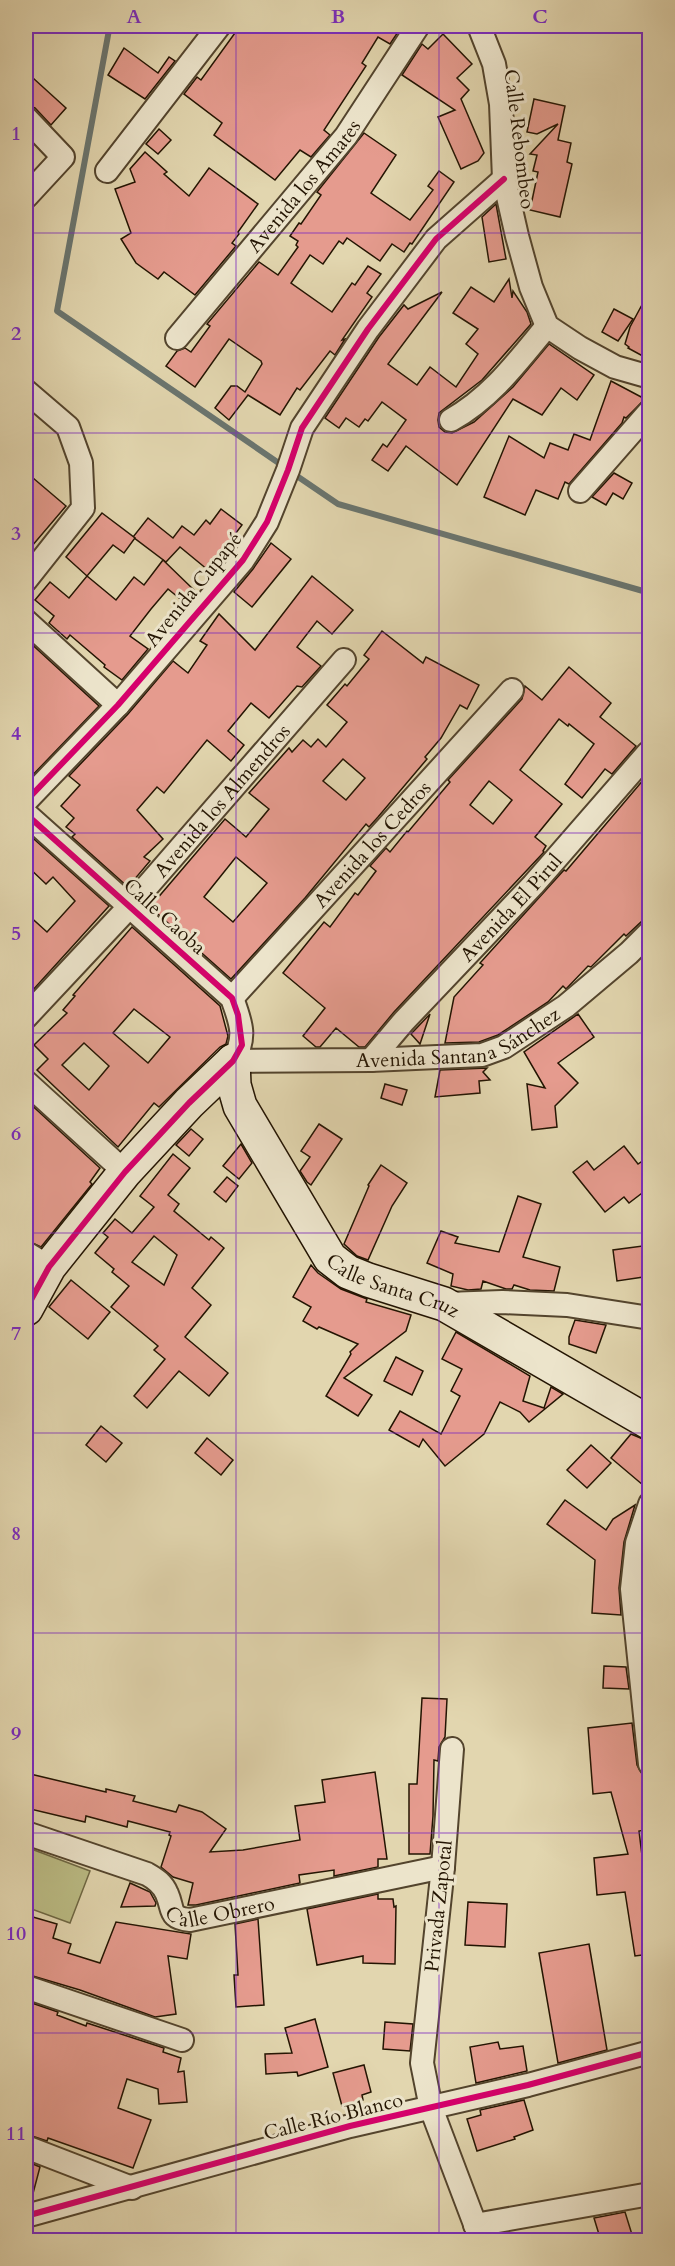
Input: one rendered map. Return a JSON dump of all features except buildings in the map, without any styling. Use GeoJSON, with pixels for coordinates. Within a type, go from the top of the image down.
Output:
{"type":"FeatureCollection","features":[{"type":"Feature","properties":{"kind":"street"},"geometry":{"type":"LineString","coordinates":[[107,171],[219,26]]}},
{"type":"Feature","properties":{"kind":"street","name":"Avenida los Amates"},"geometry":{"type":"LineString","coordinates":[[177,338],[346,136],[418,26]]}},
{"type":"Feature","properties":{"kind":"street","name":"Calle Rebombeo"},"geometry":{"type":"LineString","coordinates":[[479,26],[494,64],[501,104],[504,179],[531,286],[547,326]]}},
{"type":"Feature","properties":{"kind":"street"},"geometry":{"type":"LineString","coordinates":[[26,118],[63,157],[26,197]]}},
{"type":"Feature","properties":{"kind":"street","name":"Avenida Cupapé"},"geometry":{"type":"LineString","coordinates":[[26,801],[118,705],[243,560],[267,522],[302,429],[368,329],[436,239],[504,179]]}},
{"type":"Feature","properties":{"kind":"street"},"geometry":{"type":"LineString","coordinates":[[451,420],[467,411],[499,385],[547,326],[580,348],[615,367],[650,377]]}},
{"type":"Feature","properties":{"kind":"street"},"geometry":{"type":"LineString","coordinates":[[26,391],[68,427],[81,463],[83,508],[26,580]]}},
{"type":"Feature","properties":{"kind":"street"},"geometry":{"type":"LineString","coordinates":[[580,491],[650,411]]}},
{"type":"Feature","properties":{"kind":"street"},"geometry":{"type":"LineString","coordinates":[[26,621],[118,705]]}},
{"type":"Feature","properties":{"kind":"street","name":"Avenida los Almendros"},"geometry":{"type":"LineString","coordinates":[[26,1017],[130,906],[344,660]]}},
{"type":"Feature","properties":{"kind":"street","name":"Avenida los Cedros"},"geometry":{"type":"LineString","coordinates":[[232,998],[512,690]]}},
{"type":"Feature","properties":{"kind":"street","name":"Avenida El Pirul"},"geometry":{"type":"LineString","coordinates":[[372,1060],[404,1021],[533,885],[648,753]]}},
{"type":"Feature","properties":{"kind":"street","name":"Calle Caoba"},"geometry":{"type":"LineString","coordinates":[[26,814],[232,998]]}},
{"type":"Feature","properties":{"kind":"street","name":"Avenida Santana Sánchez"},"geometry":{"type":"LineString","coordinates":[[233,1061],[372,1060],[482,1055],[504,1047],[566,1006],[650,932]]}},
{"type":"Feature","properties":{"kind":"street"},"geometry":{"type":"LineString","coordinates":[[26,1309],[37,1260],[125,1172],[189,1103],[233,1061],[242,1046],[238,1015],[232,998]]}},
{"type":"Feature","properties":{"kind":"street","name":"Calle Santa Cruz"},"geometry":{"type":"LineString","coordinates":[[233,1061],[234,1084],[240,1106],[330,1258],[348,1272],[444,1304],[650,1423]]}},
{"type":"Feature","properties":{"kind":"street"},"geometry":{"type":"LineString","coordinates":[[26,1082],[125,1172]]}},
{"type":"Feature","properties":{"kind":"street"},"geometry":{"type":"LineString","coordinates":[[444,1304],[502,1302],[567,1305],[650,1318]]}},
{"type":"Feature","properties":{"kind":"street"},"geometry":{"type":"LineString","coordinates":[[650,1504],[638,1543],[632,1589],[650,1764]]}},
{"type":"Feature","properties":{"kind":"street","name":"Privada Zapotal"},"geometry":{"type":"LineString","coordinates":[[452,1749],[443,1867],[422,2063],[431,2108],[478,2233]]}},
{"type":"Feature","properties":{"kind":"street","name":"Calle Obrero"},"geometry":{"type":"LineString","coordinates":[[26,1833],[147,1874],[164,1887],[172,1912],[179,1919],[190,1920],[443,1867]]}},
{"type":"Feature","properties":{"kind":"street"},"geometry":{"type":"LineString","coordinates":[[26,1987],[182,2040]]}},
{"type":"Feature","properties":{"kind":"street","name":"Calle Río Blanco"},"geometry":{"type":"LineString","coordinates":[[26,2216],[350,2126],[528,2085],[650,2052]]}},
{"type":"Feature","properties":{"kind":"street"},"geometry":{"type":"LineString","coordinates":[[26,2147],[132,2188]]}},
{"type":"Feature","properties":{"kind":"street"},"geometry":{"type":"LineString","coordinates":[[478,2233],[650,2194]]}},
{"type":"Feature","properties":{"kind":"green space"},"geometry":{"type":"Polygon","coordinates":[[[26,1847],[90,1871],[70,1923],[26,1907],[26,1847]]]}},
{"type":"Feature","properties":{"kind":"waterway"},"geometry":{"type":"LineString","coordinates":[[105,26],[109,30],[57,311],[283,466]]}},
{"type":"Feature","properties":{"kind":"waterway"},"geometry":{"type":"LineString","coordinates":[[291,472],[338,504],[650,593]]}},
{"type":"Feature","properties":{"kind":"cycle path"},"geometry":{"type":"LineString","coordinates":[[26,801],[118,705],[243,560],[267,522],[302,428],[368,329],[436,239],[504,179]]}},
{"type":"Feature","properties":{"kind":"cycle path"},"geometry":{"type":"LineString","coordinates":[[26,814],[232,998],[238,1015],[242,1045],[233,1061],[189,1103],[125,1172],[49,1267],[26,1309]]}},
{"type":"Feature","properties":{"kind":"cycle path"},"geometry":{"type":"LineString","coordinates":[[26,2216],[350,2126],[528,2085],[650,2052]]}}]}
